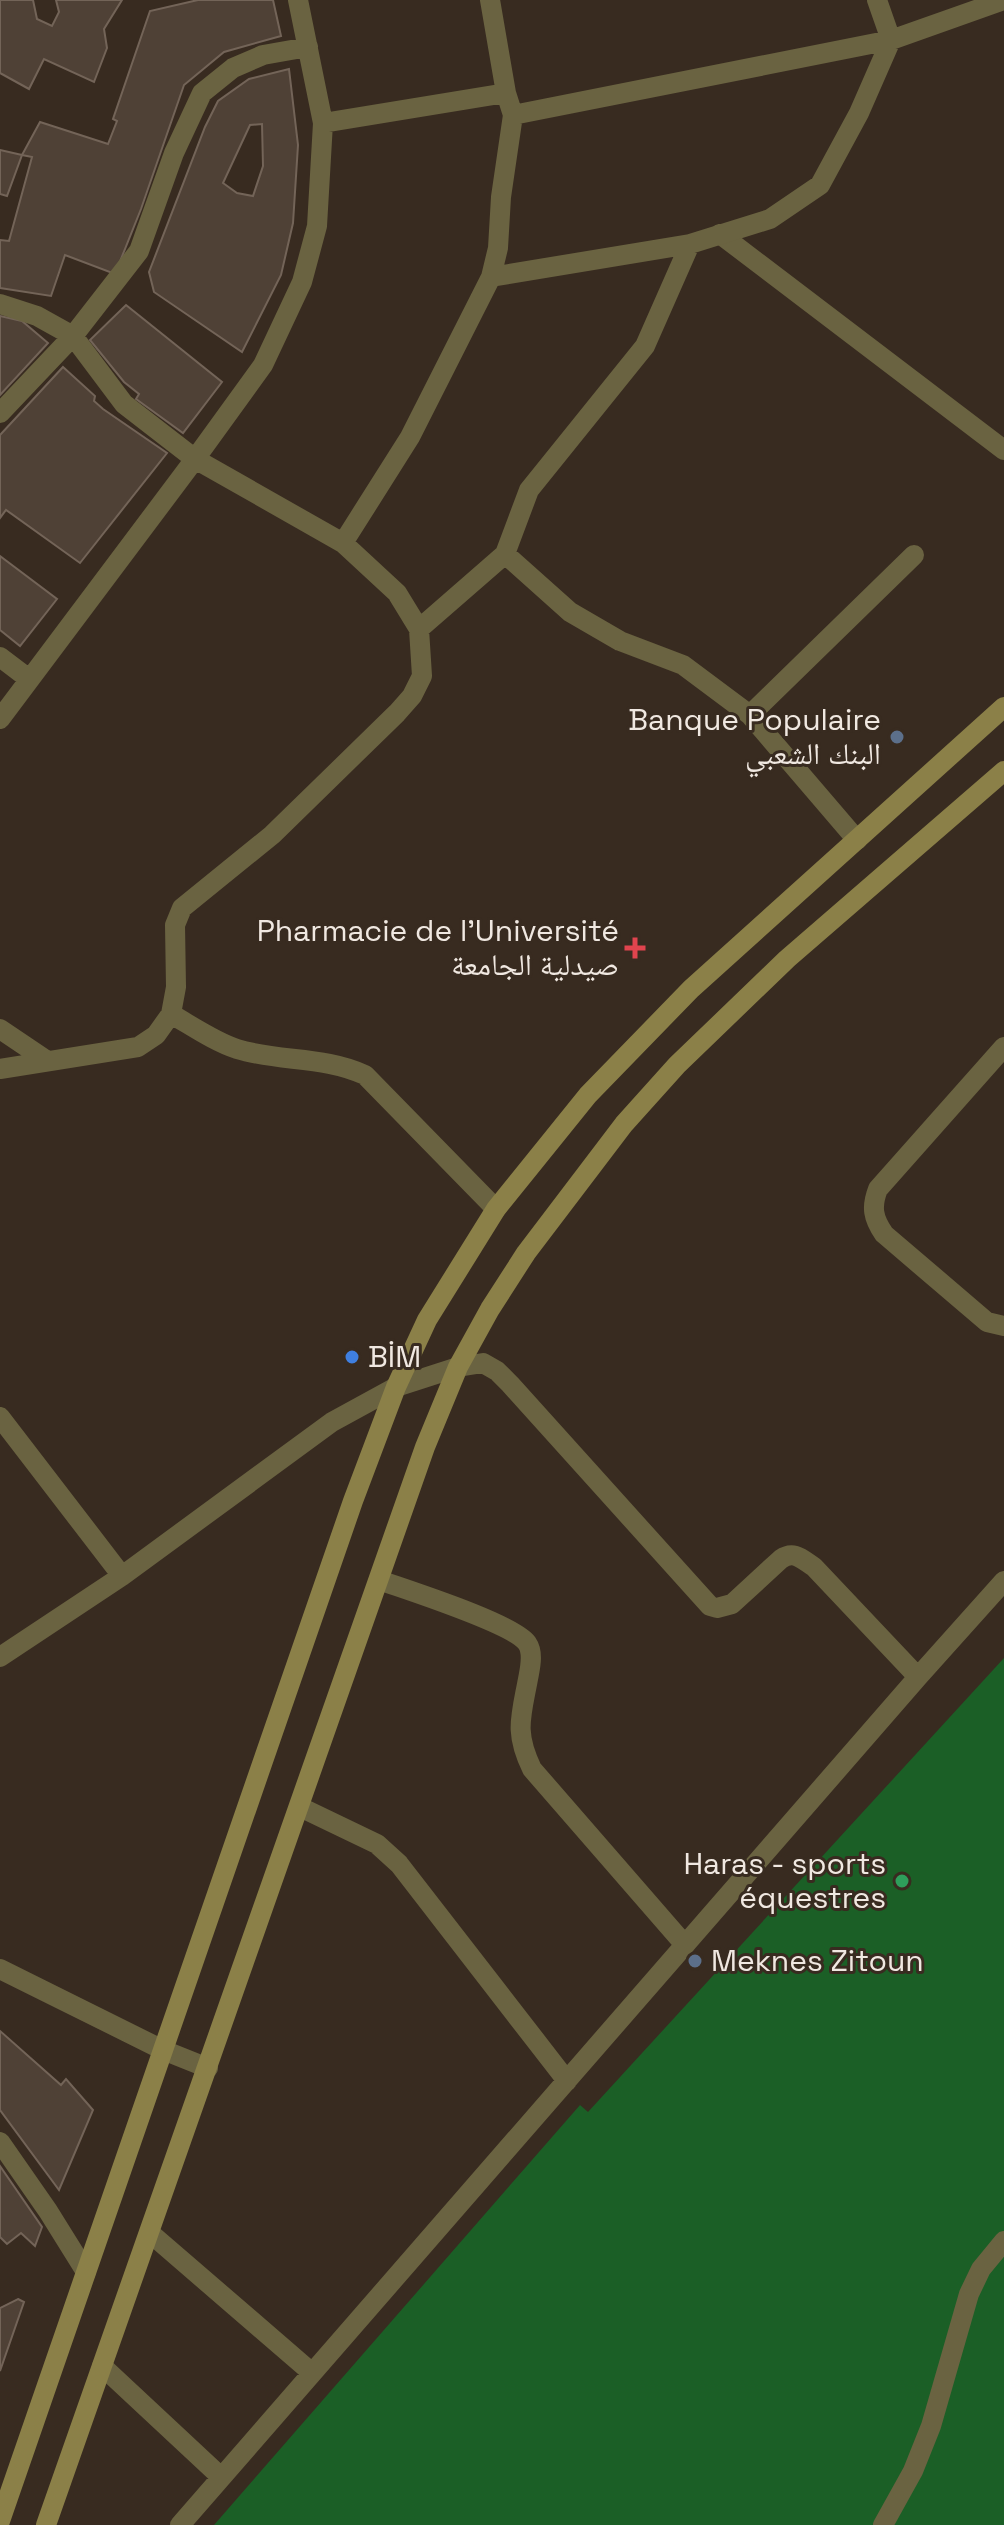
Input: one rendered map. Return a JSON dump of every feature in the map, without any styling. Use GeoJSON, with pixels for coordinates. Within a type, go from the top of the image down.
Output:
{"type":"FeatureCollection","features":[{"type":"Feature","properties":{"kind":"main road"},"geometry":{"type":"LineString","coordinates":[[0,2521],[338,1546],[396,1387],[427,1320],[496,1209],[588,1095],[691,989],[1004,707]]}},
{"type":"Feature","properties":{"kind":"main road"},"geometry":{"type":"LineString","coordinates":[[46,2525],[425,1447],[458,1367],[526,1253],[624,1124],[677,1065],[787,959],[1004,771]]}},
{"type":"Feature","properties":{"kind":"street"},"geometry":{"type":"LineString","coordinates":[[0,719],[263,365],[302,282],[317,226],[323,123],[298,0]]}},
{"type":"Feature","properties":{"kind":"street"},"geometry":{"type":"LineString","coordinates":[[343,543],[410,437],[491,277],[498,248],[501,197],[513,115],[506,93],[490,0]]}},
{"type":"Feature","properties":{"kind":"street"},"geometry":{"type":"LineString","coordinates":[[491,277],[690,244],[770,219],[820,185],[859,113],[891,40],[877,0]]}},
{"type":"Feature","properties":{"kind":"street"},"geometry":{"type":"LineString","coordinates":[[513,115],[891,40],[1004,0]]}},
{"type":"Feature","properties":{"kind":"street"},"geometry":{"type":"LineString","coordinates":[[0,413],[73,336],[139,251],[174,153],[202,93],[233,68],[263,55],[308,47]]}},
{"type":"Feature","properties":{"kind":"street"},"geometry":{"type":"LineString","coordinates":[[323,123],[506,93]]}},
{"type":"Feature","properties":{"kind":"street"},"geometry":{"type":"LineString","coordinates":[[720,234],[1004,450]]}},
{"type":"Feature","properties":{"kind":"street"},"geometry":{"type":"LineString","coordinates":[[419,629],[505,554],[529,490],[645,346],[690,244]]}},
{"type":"Feature","properties":{"kind":"street"},"geometry":{"type":"LineString","coordinates":[[0,304],[37,316],[73,336],[124,404],[195,459],[343,543],[397,593],[419,629],[422,676],[412,696],[375,736],[272,835],[182,908],[175,925],[176,987],[171,1014],[156,1035],[138,1047],[0,1069]]}},
{"type":"Feature","properties":{"kind":"street"},"geometry":{"type":"LineString","coordinates":[[505,554],[570,612],[620,641],[683,665],[750,715],[857,840]]}},
{"type":"Feature","properties":{"kind":"street"},"geometry":{"type":"LineString","coordinates":[[750,715],[914,555]]}},
{"type":"Feature","properties":{"kind":"street"},"geometry":{"type":"LineString","coordinates":[[0,657],[29,679]]}},
{"type":"Feature","properties":{"kind":"street"},"geometry":{"type":"LineString","coordinates":[[171,1014],[236,1049],[325,1062],[365,1075],[496,1209]]}},
{"type":"Feature","properties":{"kind":"street"},"geometry":{"type":"LineString","coordinates":[[0,1029],[46,1060]]}},
{"type":"Feature","properties":{"kind":"street"},"geometry":{"type":"LineString","coordinates":[[1004,1047],[878,1189],[873,1212],[884,1234],[987,1322],[1004,1326]]}},
{"type":"Feature","properties":{"kind":"street"},"geometry":{"type":"LineString","coordinates":[[0,1657],[122,1576],[332,1422],[396,1387],[458,1367],[483,1363],[497,1371],[710,1606],[717,1608],[732,1604],[781,1559],[796,1555],[814,1567],[918,1677]]}},
{"type":"Feature","properties":{"kind":"street"},"geometry":{"type":"LineString","coordinates":[[0,1417],[122,1576]]}},
{"type":"Feature","properties":{"kind":"street"},"geometry":{"type":"LineString","coordinates":[[379,1580],[463,1609],[518,1635],[528,1644],[530,1670],[519,1725],[522,1749],[532,1769],[685,1945]]}},
{"type":"Feature","properties":{"kind":"street"},"geometry":{"type":"LineString","coordinates":[[180,2525],[1004,1581]]}},
{"type":"Feature","properties":{"kind":"street"},"geometry":{"type":"LineString","coordinates":[[300,1807],[377,1844],[399,1864],[567,2081]]}},
{"type":"Feature","properties":{"kind":"street"},"geometry":{"type":"LineString","coordinates":[[0,1969],[163,2050],[208,2068]]}},
{"type":"Feature","properties":{"kind":"street"},"geometry":{"type":"LineString","coordinates":[[0,2142],[86,2272]]}},
{"type":"Feature","properties":{"kind":"street"},"geometry":{"type":"LineString","coordinates":[[150,2233],[311,2372]]}},
{"type":"Feature","properties":{"kind":"street"},"geometry":{"type":"LineString","coordinates":[[883,2525],[913,2471],[931,2426],[969,2294],[981,2269],[1004,2241]]}},
{"type":"Feature","properties":{"kind":"street"},"geometry":{"type":"LineString","coordinates":[[102,2366],[221,2477]]}},
{"type":"Feature","properties":{"kind":"green space","name":"Haras - sports équestres"},"geometry":{"type":"Polygon","coordinates":[[[1004,1658],[1004,2525],[214,2525],[580,2105],[588,2112],[1004,1658]]]}},
{"type":"Feature","properties":{"kind":"building"},"geometry":{"type":"Polygon","coordinates":[[[0,0],[33,0],[37,19],[52,26],[59,12],[56,0],[122,0],[104,29],[107,48],[94,82],[44,59],[29,89],[0,73],[0,0]]]}},
{"type":"Feature","properties":{"kind":"building"},"geometry":{"type":"Polygon","coordinates":[[[198,0],[273,0],[281,36],[224,52],[184,85],[115,274],[65,255],[51,296],[0,288],[0,240],[9,241],[32,157],[22,155],[40,122],[108,144],[117,121],[113,119],[150,11],[198,0]]]}},
{"type":"Feature","properties":{"kind":"building"},"geometry":{"type":"Polygon","coordinates":[[[289,69],[298,145],[293,223],[281,275],[242,352],[154,292],[149,272],[218,101],[249,79],[289,69]],[[262,124],[250,125],[223,183],[237,193],[253,196],[263,166],[262,124]]]}},
{"type":"Feature","properties":{"kind":"building"},"geometry":{"type":"Polygon","coordinates":[[[0,150],[22,155],[7,196],[0,194],[0,150]]]}},
{"type":"Feature","properties":{"kind":"building"},"geometry":{"type":"Polygon","coordinates":[[[126,305],[222,382],[183,433],[136,399],[139,394],[124,382],[90,340],[126,305]]]}},
{"type":"Feature","properties":{"kind":"building"},"geometry":{"type":"Polygon","coordinates":[[[0,316],[22,321],[48,343],[0,395],[0,316]]]}},
{"type":"Feature","properties":{"kind":"building"},"geometry":{"type":"Polygon","coordinates":[[[63,367],[95,396],[94,401],[103,409],[167,453],[80,563],[6,510],[0,518],[0,435],[63,367]]]}},
{"type":"Feature","properties":{"kind":"building"},"geometry":{"type":"Polygon","coordinates":[[[0,556],[57,599],[20,646],[0,630],[0,556]]]}},
{"type":"Feature","properties":{"kind":"building"},"geometry":{"type":"Polygon","coordinates":[[[0,2031],[61,2085],[66,2079],[93,2110],[59,2190],[0,2110],[0,2031]]]}},
{"type":"Feature","properties":{"kind":"building"},"geometry":{"type":"Polygon","coordinates":[[[0,2166],[42,2227],[35,2246],[21,2233],[7,2244],[0,2237],[0,2166]]]}},
{"type":"Feature","properties":{"kind":"building"},"geometry":{"type":"Polygon","coordinates":[[[18,2299],[24,2302],[0,2371],[0,2308],[18,2299]]]}},
{"type":"Feature","properties":{"kind":"place","name":"Banque Populaire البنك الشعبي"},"geometry":{"type":"Point","coordinates":[897,737]}},
{"type":"Feature","properties":{"kind":"place","name":"Pharmacie de l'Université صيدلية الجامعة"},"geometry":{"type":"Point","coordinates":[635,948]}},
{"type":"Feature","properties":{"kind":"place","name":"BİM"},"geometry":{"type":"Point","coordinates":[352,1357]}},
{"type":"Feature","properties":{"kind":"place","name":"Haras - sports équestres"},"geometry":{"type":"Point","coordinates":[902,1881]}},
{"type":"Feature","properties":{"kind":"place","name":"Meknes Zitoun"},"geometry":{"type":"Point","coordinates":[695,1961]}}]}
